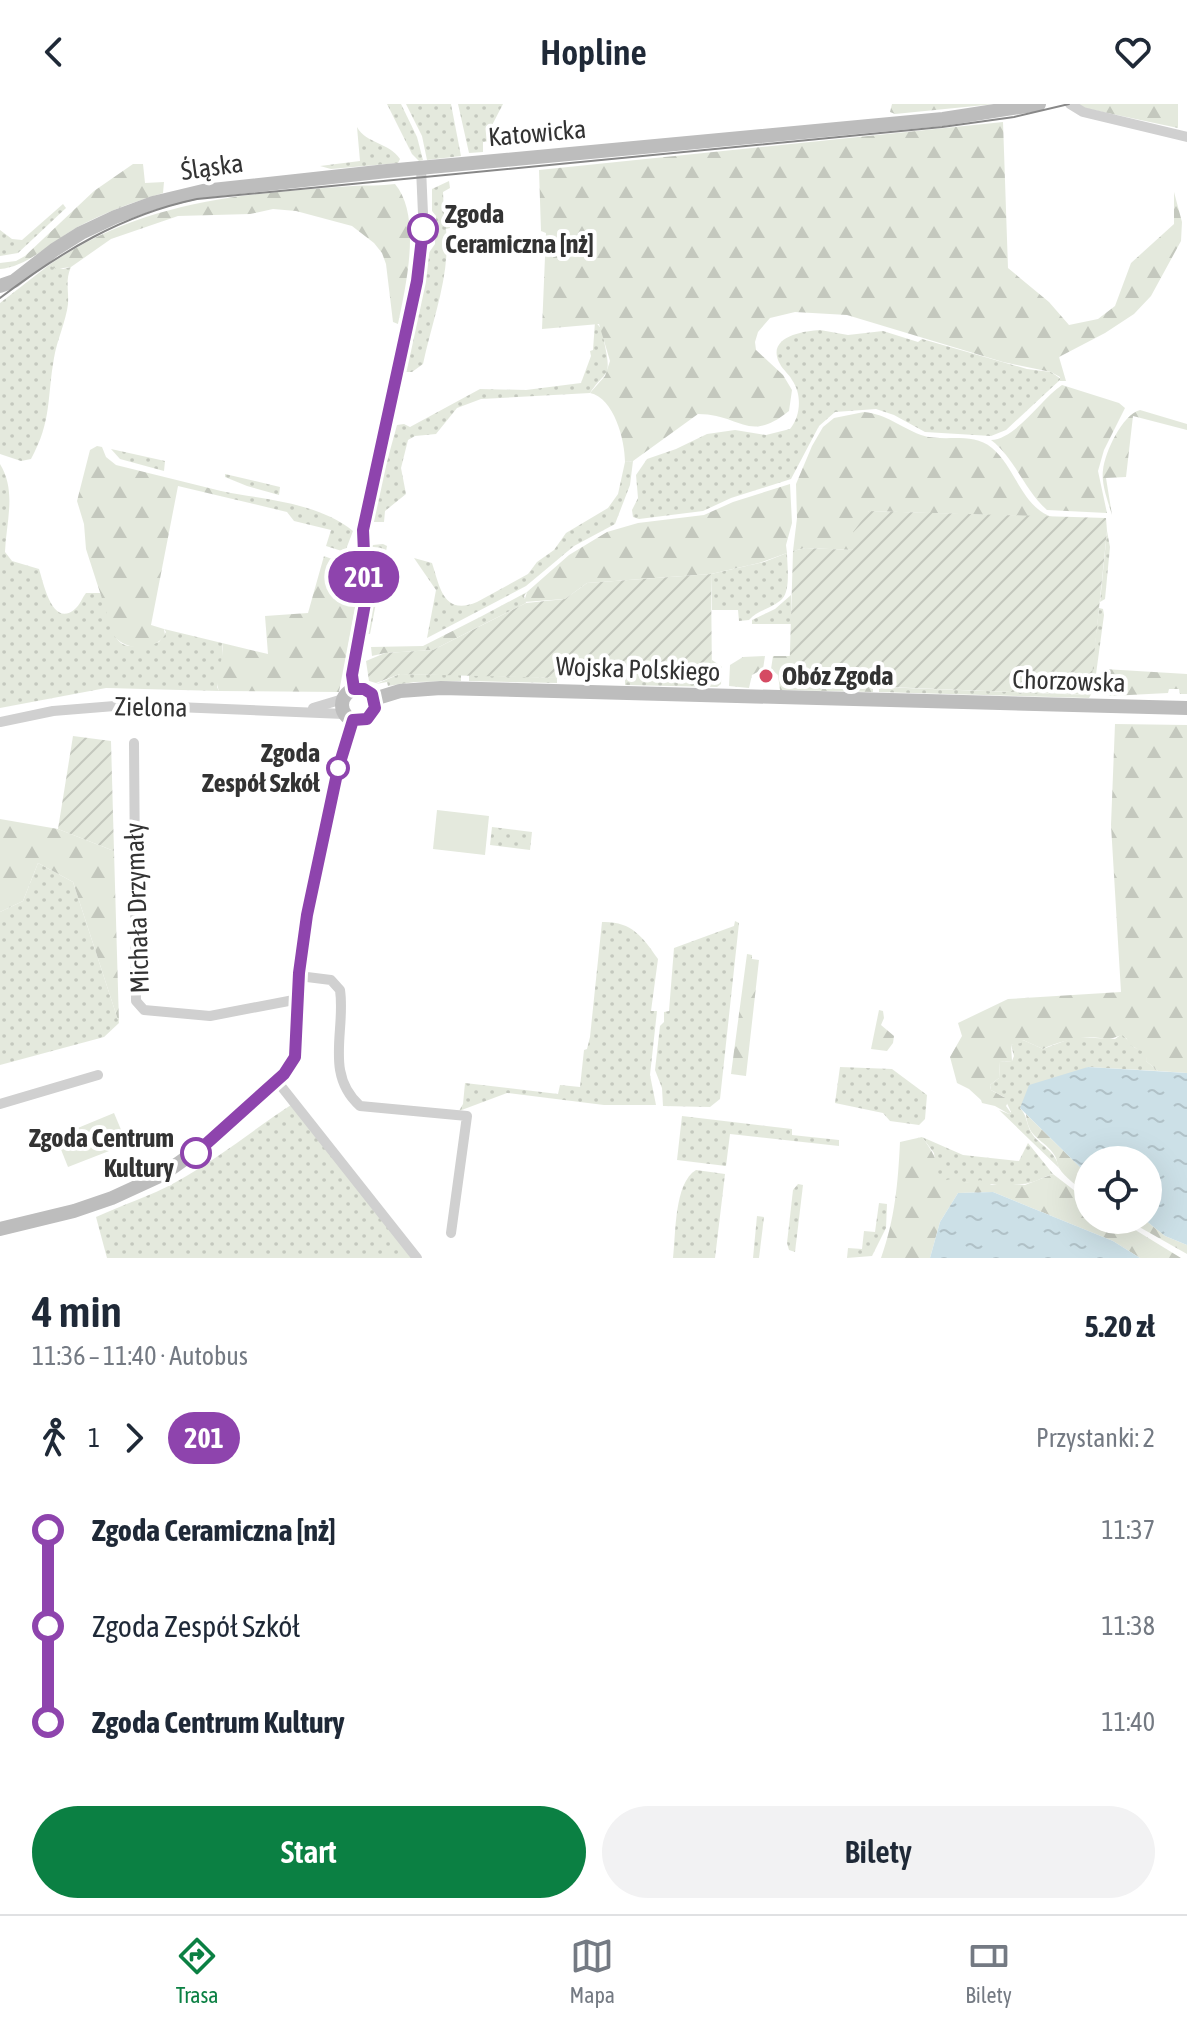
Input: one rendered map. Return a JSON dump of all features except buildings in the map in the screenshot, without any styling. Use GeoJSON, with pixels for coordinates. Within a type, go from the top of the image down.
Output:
{"type":"FeatureCollection","features":[{"type":"Feature","properties":{"kind":"street","name":"Katowicka"},"geometry":{"type":"LineString","coordinates":[[421,168],[956,118],[1039,104]]}},
{"type":"Feature","properties":{"kind":"street"},"geometry":{"type":"LineString","coordinates":[[1070,104],[1083,112],[1187,137]]}},
{"type":"Feature","properties":{"kind":"street","name":"Śląska"},"geometry":{"type":"LineString","coordinates":[[0,286],[14,281],[81,233],[161,200],[231,187],[421,168]]}},
{"type":"Feature","properties":{"kind":"street"},"geometry":{"type":"LineString","coordinates":[[0,1229],[74,1211],[162,1175],[217,1136],[289,1069],[295,1057],[299,976],[307,915],[338,769],[366,598],[363,530],[421,259],[421,168]]}},
{"type":"Feature","properties":{"kind":"street","name":"Śląska"},"geometry":{"type":"LineString","coordinates":[[0,276],[27,270]]}},
{"type":"Feature","properties":{"kind":"street","name":"Wojska Polskiego"},"geometry":{"type":"LineString","coordinates":[[374,699],[400,691],[441,688],[950,701]]}},
{"type":"Feature","properties":{"kind":"street"},"geometry":{"type":"LineString","coordinates":[[368,691],[374,699],[375,708],[363,720],[349,705],[368,691]]}},
{"type":"Feature","properties":{"kind":"street","name":"Chorzowska"},"geometry":{"type":"LineString","coordinates":[[950,701],[1187,708]]}},
{"type":"Feature","properties":{"kind":"street","name":"Zielona"},"geometry":{"type":"LineString","coordinates":[[0,722],[53,711],[108,705],[236,711],[303,710],[349,705]]}},
{"type":"Feature","properties":{"kind":"street","name":"Michała Drzymały"},"geometry":{"type":"LineString","coordinates":[[134,743],[136,1001],[144,1010],[210,1016],[299,999]]}},
{"type":"Feature","properties":{"kind":"street"},"geometry":{"type":"LineString","coordinates":[[299,976],[331,980],[340,990],[339,1074],[349,1096],[360,1106],[467,1116],[451,1233]]}},
{"type":"Feature","properties":{"kind":"street"},"geometry":{"type":"LineString","coordinates":[[0,1104],[98,1075]]}},
{"type":"Feature","properties":{"kind":"street"},"geometry":{"type":"LineString","coordinates":[[277,1081],[417,1258]]}},
{"type":"Feature","properties":{"kind":"green space"},"geometry":{"type":"Polygon","coordinates":[[[387,104],[401,104],[417,137],[423,160],[419,161],[412,154],[387,104]]]}},
{"type":"Feature","properties":{"kind":"green space"},"geometry":{"type":"Polygon","coordinates":[[[406,104],[451,104],[461,156],[427,160],[422,136],[406,104]]]}},
{"type":"Feature","properties":{"kind":"green space"},"geometry":{"type":"Polygon","coordinates":[[[458,104],[503,104],[489,131],[490,141],[483,142],[483,152],[469,153],[458,104]]]}},
{"type":"Feature","properties":{"kind":"green space"},"geometry":{"type":"Polygon","coordinates":[[[892,104],[995,104],[895,114],[890,112],[892,104]]]}},
{"type":"Feature","properties":{"kind":"green space"},"geometry":{"type":"Polygon","coordinates":[[[1078,104],[1178,104],[1178,128],[1084,108],[1078,104]]]}},
{"type":"Feature","properties":{"kind":"green space"},"geometry":{"type":"Polygon","coordinates":[[[1003,122],[1008,268],[1049,302],[1069,325],[1098,319],[1115,306],[1131,263],[1174,224],[1174,192],[1182,222],[1181,241],[1151,296],[1134,314],[1059,357],[1066,381],[1060,381],[1060,377],[1051,372],[1003,362],[847,315],[795,312],[770,318],[758,332],[755,342],[756,350],[783,375],[792,390],[789,411],[775,421],[754,426],[698,414],[633,461],[625,462],[623,443],[612,411],[598,396],[590,393],[605,376],[610,361],[599,324],[542,329],[546,233],[541,231],[539,170],[1003,122]]]}},
{"type":"Feature","properties":{"kind":"green space"},"geometry":{"type":"Polygon","coordinates":[[[357,127],[366,137],[395,153],[400,159],[398,163],[331,169],[320,166],[360,161],[357,127]]]}},
{"type":"Feature","properties":{"kind":"green space"},"geometry":{"type":"Polygon","coordinates":[[[133,164],[143,164],[145,183],[164,182],[163,193],[97,217],[30,259],[0,269],[0,263],[25,256],[94,191],[133,164]]]}},
{"type":"Feature","properties":{"kind":"green space"},"geometry":{"type":"Polygon","coordinates":[[[449,181],[450,188],[443,192],[444,215],[452,215],[450,228],[446,229],[446,263],[440,297],[423,364],[412,372],[405,372],[428,254],[435,244],[436,216],[432,211],[432,189],[449,181]]]}},
{"type":"Feature","properties":{"kind":"green space"},"geometry":{"type":"Polygon","coordinates":[[[395,184],[408,214],[410,232],[408,271],[398,324],[393,322],[386,264],[374,243],[352,226],[296,211],[273,209],[250,214],[178,216],[111,239],[71,267],[56,269],[49,265],[121,226],[195,204],[272,193],[395,184]]]}},
{"type":"Feature","properties":{"kind":"green space"},"geometry":{"type":"Polygon","coordinates":[[[63,204],[66,208],[18,253],[0,256],[0,230],[12,239],[22,240],[63,204]]]}},
{"type":"Feature","properties":{"kind":"green space"},"geometry":{"type":"Polygon","coordinates":[[[49,265],[63,269],[71,267],[68,304],[54,358],[42,433],[31,459],[21,461],[0,454],[0,303],[49,265]]]}},
{"type":"Feature","properties":{"kind":"green space"},"geometry":{"type":"Polygon","coordinates":[[[595,322],[603,333],[608,364],[606,373],[590,393],[481,399],[457,408],[436,434],[415,436],[408,440],[401,468],[406,494],[385,511],[384,522],[374,522],[372,516],[397,425],[410,427],[480,389],[526,390],[581,383],[590,351],[593,350],[595,322]]]}},
{"type":"Feature","properties":{"kind":"green space"},"geometry":{"type":"Polygon","coordinates":[[[820,330],[848,335],[883,331],[1027,369],[1051,372],[1061,379],[1006,430],[991,436],[925,432],[876,409],[835,412],[819,426],[791,479],[731,498],[703,511],[639,519],[633,517],[632,510],[638,498],[636,475],[647,459],[707,434],[735,430],[766,435],[790,429],[796,418],[799,398],[791,378],[780,364],[778,347],[788,337],[820,330]]]}},
{"type":"Feature","properties":{"kind":"green space"},"geometry":{"type":"Polygon","coordinates":[[[1062,385],[1119,403],[1125,408],[1104,450],[1098,471],[1107,513],[1047,510],[1007,456],[991,440],[1010,433],[1062,385]]]}},
{"type":"Feature","properties":{"kind":"green space"},"geometry":{"type":"Polygon","coordinates":[[[1140,410],[1187,424],[1187,430],[1133,416],[1126,477],[1106,478],[1112,515],[1103,481],[1104,462],[1121,426],[1140,410]]]}},
{"type":"Feature","properties":{"kind":"green space"},"geometry":{"type":"Polygon","coordinates":[[[864,412],[886,418],[921,435],[984,443],[1000,456],[1033,504],[1052,517],[869,511],[853,550],[805,548],[793,551],[797,518],[796,484],[812,446],[823,427],[834,418],[864,412]]]}},
{"type":"Feature","properties":{"kind":"green space"},"geometry":{"type":"Polygon","coordinates":[[[102,447],[106,457],[116,465],[222,493],[220,496],[178,486],[151,625],[164,629],[165,635],[147,647],[126,645],[114,636],[86,549],[84,524],[77,501],[90,450],[102,447]]]}},
{"type":"Feature","properties":{"kind":"green space"},"geometry":{"type":"Polygon","coordinates":[[[111,449],[165,461],[164,471],[120,459],[111,449]]]}},
{"type":"Feature","properties":{"kind":"green space"},"geometry":{"type":"Polygon","coordinates":[[[633,461],[630,485],[615,524],[574,546],[526,586],[427,638],[436,590],[414,558],[432,563],[441,590],[450,602],[466,605],[477,602],[528,574],[537,562],[554,550],[566,533],[608,508],[618,494],[625,462],[633,461]]]}},
{"type":"Feature","properties":{"kind":"green space"},"geometry":{"type":"Polygon","coordinates":[[[0,464],[9,496],[5,552],[12,561],[39,569],[55,608],[67,614],[77,607],[86,593],[100,593],[121,643],[141,646],[159,642],[166,632],[164,629],[222,643],[219,691],[106,688],[0,708],[0,464]]]}},
{"type":"Feature","properties":{"kind":"green space"},"geometry":{"type":"Polygon","coordinates":[[[225,474],[280,487],[279,495],[247,486],[225,477],[225,474]]]}},
{"type":"Feature","properties":{"kind":"green space"},"geometry":{"type":"Polygon","coordinates":[[[790,484],[792,523],[787,553],[711,574],[587,583],[565,599],[524,602],[527,592],[569,555],[607,532],[638,523],[704,515],[790,484]]]}},
{"type":"Feature","properties":{"kind":"green space"},"geometry":{"type":"Polygon","coordinates":[[[221,491],[307,508],[339,521],[353,531],[345,552],[326,546],[331,530],[294,521],[287,512],[220,496],[221,491]]]}},
{"type":"Feature","properties":{"kind":"green space"},"geometry":{"type":"Polygon","coordinates":[[[869,511],[1106,518],[1090,695],[789,683],[793,551],[805,548],[853,550],[853,532],[869,511]]]}},
{"type":"Feature","properties":{"kind":"green space"},"geometry":{"type":"Polygon","coordinates":[[[1107,531],[1110,547],[1105,599],[1100,602],[1107,531]]]}},
{"type":"Feature","properties":{"kind":"green space"},"geometry":{"type":"Polygon","coordinates":[[[373,545],[387,546],[370,634],[365,634],[371,591],[367,551],[373,545]]]}},
{"type":"Feature","properties":{"kind":"green space"},"geometry":{"type":"Polygon","coordinates":[[[787,553],[787,590],[782,599],[749,620],[739,621],[738,610],[712,610],[711,574],[764,562],[787,553]]]}},
{"type":"Feature","properties":{"kind":"green space"},"geometry":{"type":"Polygon","coordinates":[[[324,556],[350,566],[357,582],[357,597],[339,692],[219,691],[217,679],[222,643],[268,654],[265,616],[308,613],[324,556]]]}},
{"type":"Feature","properties":{"kind":"green space"},"geometry":{"type":"Polygon","coordinates":[[[711,574],[712,682],[400,674],[376,683],[369,681],[366,661],[385,653],[433,650],[526,603],[565,599],[587,583],[711,574]]]}},
{"type":"Feature","properties":{"kind":"green space"},"geometry":{"type":"Polygon","coordinates":[[[527,592],[524,596],[526,603],[482,625],[482,616],[527,592]]]}},
{"type":"Feature","properties":{"kind":"green space"},"geometry":{"type":"Polygon","coordinates":[[[791,595],[791,624],[752,624],[752,620],[775,609],[791,595]]]}},
{"type":"Feature","properties":{"kind":"green space"},"geometry":{"type":"Polygon","coordinates":[[[1099,608],[1103,609],[1104,615],[1094,689],[1089,698],[879,692],[879,687],[1089,695],[1099,608]]]}},
{"type":"Feature","properties":{"kind":"green space"},"geometry":{"type":"Polygon","coordinates":[[[482,616],[482,625],[433,650],[372,656],[371,647],[423,646],[482,616]]]}},
{"type":"Feature","properties":{"kind":"green space"},"geometry":{"type":"Polygon","coordinates":[[[765,656],[763,669],[752,675],[749,688],[729,686],[730,665],[743,657],[765,656]]]}},
{"type":"Feature","properties":{"kind":"green space"},"geometry":{"type":"Polygon","coordinates":[[[773,656],[790,656],[790,683],[873,686],[873,692],[780,690],[778,675],[771,669],[773,656]]]}},
{"type":"Feature","properties":{"kind":"green space"},"geometry":{"type":"Polygon","coordinates":[[[712,660],[722,667],[721,684],[717,687],[625,685],[625,679],[711,682],[712,660]]]}},
{"type":"Feature","properties":{"kind":"green space"},"geometry":{"type":"Polygon","coordinates":[[[1104,669],[1187,674],[1187,694],[1180,694],[1179,689],[1169,689],[1168,693],[1110,696],[1105,687],[1104,669]]]}},
{"type":"Feature","properties":{"kind":"green space"},"geometry":{"type":"Polygon","coordinates":[[[400,674],[461,675],[461,681],[388,686],[387,682],[376,684],[400,674]]]}},
{"type":"Feature","properties":{"kind":"green space"},"geometry":{"type":"Polygon","coordinates":[[[469,675],[557,678],[557,683],[469,681],[469,675]]]}},
{"type":"Feature","properties":{"kind":"green space"},"geometry":{"type":"Polygon","coordinates":[[[1115,724],[1187,725],[1187,1073],[1158,1071],[1146,1061],[1147,1054],[1128,1044],[1122,1035],[1107,1040],[1093,1037],[1075,1039],[1043,1049],[1023,1040],[1011,1045],[1012,1061],[1000,1062],[999,1078],[990,1085],[991,1090],[1009,1100],[1006,1106],[1009,1114],[982,1103],[969,1089],[957,1083],[950,1057],[962,1036],[958,1023],[1008,999],[1121,992],[1111,825],[1115,724]]]}},
{"type":"Feature","properties":{"kind":"green space"},"geometry":{"type":"Polygon","coordinates":[[[73,736],[111,741],[114,851],[58,829],[73,736]]]}},
{"type":"Feature","properties":{"kind":"green space"},"geometry":{"type":"Polygon","coordinates":[[[437,810],[489,816],[485,855],[433,849],[437,810]]]}},
{"type":"Feature","properties":{"kind":"green space"},"geometry":{"type":"Polygon","coordinates":[[[0,819],[58,829],[114,851],[119,1023],[73,882],[38,863],[23,901],[0,912],[0,819]]]}},
{"type":"Feature","properties":{"kind":"green space"},"geometry":{"type":"Polygon","coordinates":[[[492,827],[532,832],[530,850],[490,845],[492,827]]]}},
{"type":"Feature","properties":{"kind":"green space"},"geometry":{"type":"Polygon","coordinates":[[[38,863],[73,882],[119,1023],[104,1037],[0,1065],[0,912],[23,901],[38,863]]]}},
{"type":"Feature","properties":{"kind":"green space"},"geometry":{"type":"Polygon","coordinates":[[[735,921],[739,923],[720,1099],[710,1107],[663,1106],[662,1088],[655,1070],[660,1026],[664,1022],[664,1012],[669,1011],[674,948],[734,926],[735,921]]]}},
{"type":"Feature","properties":{"kind":"green space"},"geometry":{"type":"Polygon","coordinates":[[[602,922],[628,927],[647,943],[658,959],[651,1011],[657,1011],[650,1075],[656,1105],[604,1105],[507,1093],[459,1111],[463,1104],[465,1083],[558,1094],[560,1085],[580,1087],[584,1050],[590,1037],[602,922]]]}},
{"type":"Feature","properties":{"kind":"green space"},"geometry":{"type":"Polygon","coordinates":[[[747,954],[759,960],[746,1076],[731,1074],[747,954]]]}},
{"type":"Feature","properties":{"kind":"green space"},"geometry":{"type":"Polygon","coordinates":[[[879,1010],[883,1011],[884,1018],[881,1025],[894,1036],[887,1051],[871,1049],[879,1010]]]}},
{"type":"Feature","properties":{"kind":"green space"},"geometry":{"type":"Polygon","coordinates":[[[1122,1034],[1135,1048],[1143,1049],[1148,1054],[1146,1061],[1158,1071],[1088,1067],[1020,1108],[1031,1132],[1054,1156],[1059,1168],[999,1110],[1011,1112],[1004,1097],[991,1090],[990,1085],[999,1078],[1000,1062],[1012,1061],[1011,1045],[1023,1040],[1043,1049],[1075,1037],[1115,1039],[1122,1034]]]}},
{"type":"Feature","properties":{"kind":"green space"},"geometry":{"type":"Polygon","coordinates":[[[840,1067],[892,1069],[927,1095],[925,1119],[919,1125],[890,1121],[883,1113],[835,1103],[840,1067]]]}},
{"type":"Feature","properties":{"kind":"green space"},"geometry":{"type":"Polygon","coordinates":[[[294,1103],[413,1258],[107,1258],[96,1217],[176,1182],[294,1103]]]}},
{"type":"Feature","properties":{"kind":"green space"},"geometry":{"type":"Polygon","coordinates":[[[114,1113],[127,1144],[68,1167],[56,1137],[114,1113]]]}},
{"type":"Feature","properties":{"kind":"green space"},"geometry":{"type":"Polygon","coordinates":[[[1026,1114],[1074,1161],[1074,1184],[1062,1172],[1051,1150],[1037,1138],[1027,1123],[1026,1114]]]}},
{"type":"Feature","properties":{"kind":"green space"},"geometry":{"type":"Polygon","coordinates":[[[682,1116],[792,1129],[792,1135],[839,1140],[839,1146],[730,1134],[726,1166],[677,1160],[682,1116]]]}},
{"type":"Feature","properties":{"kind":"green space"},"geometry":{"type":"Polygon","coordinates":[[[922,1137],[963,1155],[1019,1161],[1028,1143],[1053,1174],[1022,1184],[938,1183],[934,1153],[922,1137]]]}},
{"type":"Feature","properties":{"kind":"green space"},"geometry":{"type":"Polygon","coordinates":[[[922,1137],[935,1158],[938,1182],[955,1178],[967,1182],[980,1180],[992,1185],[1025,1185],[1053,1174],[1074,1190],[1074,1225],[993,1192],[958,1193],[940,1222],[930,1258],[881,1258],[895,1201],[900,1142],[922,1137]]]}},
{"type":"Feature","properties":{"kind":"green space"},"geometry":{"type":"Polygon","coordinates":[[[696,1170],[725,1174],[715,1258],[673,1258],[680,1197],[689,1177],[696,1170]]]}},
{"type":"Feature","properties":{"kind":"green space"},"geometry":{"type":"Polygon","coordinates":[[[798,1184],[803,1185],[795,1252],[789,1250],[787,1243],[793,1190],[798,1184]]]}},
{"type":"Feature","properties":{"kind":"green space"},"geometry":{"type":"Polygon","coordinates":[[[879,1203],[887,1204],[886,1228],[872,1256],[847,1258],[848,1248],[862,1249],[864,1231],[875,1232],[879,1203]]]}},
{"type":"Feature","properties":{"kind":"green space"},"geometry":{"type":"Polygon","coordinates":[[[757,1216],[764,1217],[759,1258],[753,1258],[757,1216]]]}},
{"type":"Feature","properties":{"kind":"green space"},"geometry":{"type":"Polygon","coordinates":[[[1096,1234],[1142,1234],[1181,1258],[1140,1258],[1096,1234]]]}},
{"type":"Feature","properties":{"kind":"green space"},"geometry":{"type":"Polygon","coordinates":[[[1152,1234],[1162,1234],[1187,1245],[1187,1254],[1152,1234]]]}},
{"type":"Feature","properties":{"kind":"water"},"geometry":{"type":"Polygon","coordinates":[[[1088,1067],[1187,1073],[1187,1245],[1162,1234],[1162,1146],[1074,1146],[1074,1161],[1020,1108],[1029,1085],[1088,1067]]]}},
{"type":"Feature","properties":{"kind":"water"},"geometry":{"type":"Polygon","coordinates":[[[993,1192],[1074,1225],[1074,1234],[1096,1234],[1140,1258],[930,1258],[940,1222],[958,1193],[993,1192]]]}},
{"type":"Feature","properties":{"kind":"tram line"},"geometry":{"type":"LineString","coordinates":[[0,298],[93,237],[143,215],[197,199],[942,127],[1014,117],[1069,104]]}},
{"type":"Feature","properties":{"kind":"bus line","name":"201"},"geometry":{"type":"LineString","coordinates":[[196,1153],[289,1069],[297,1049],[303,939],[334,788],[353,720],[367,719],[375,708],[372,694],[364,689],[354,689],[352,675],[366,598],[363,530],[417,281],[423,229]]}},
{"type":"Feature","properties":{"kind":"place","name":"Zgoda Ceramiczna [nż]"},"geometry":{"type":"Point","coordinates":[423,229]}},
{"type":"Feature","properties":{"kind":"place","name":"Obóz Zgoda"},"geometry":{"type":"Point","coordinates":[766,676]}},
{"type":"Feature","properties":{"kind":"place","name":"Zgoda Zespół Szkół"},"geometry":{"type":"Point","coordinates":[338,768]}},
{"type":"Feature","properties":{"kind":"place","name":"Zgoda Centrum Kultury"},"geometry":{"type":"Point","coordinates":[196,1153]}}]}
